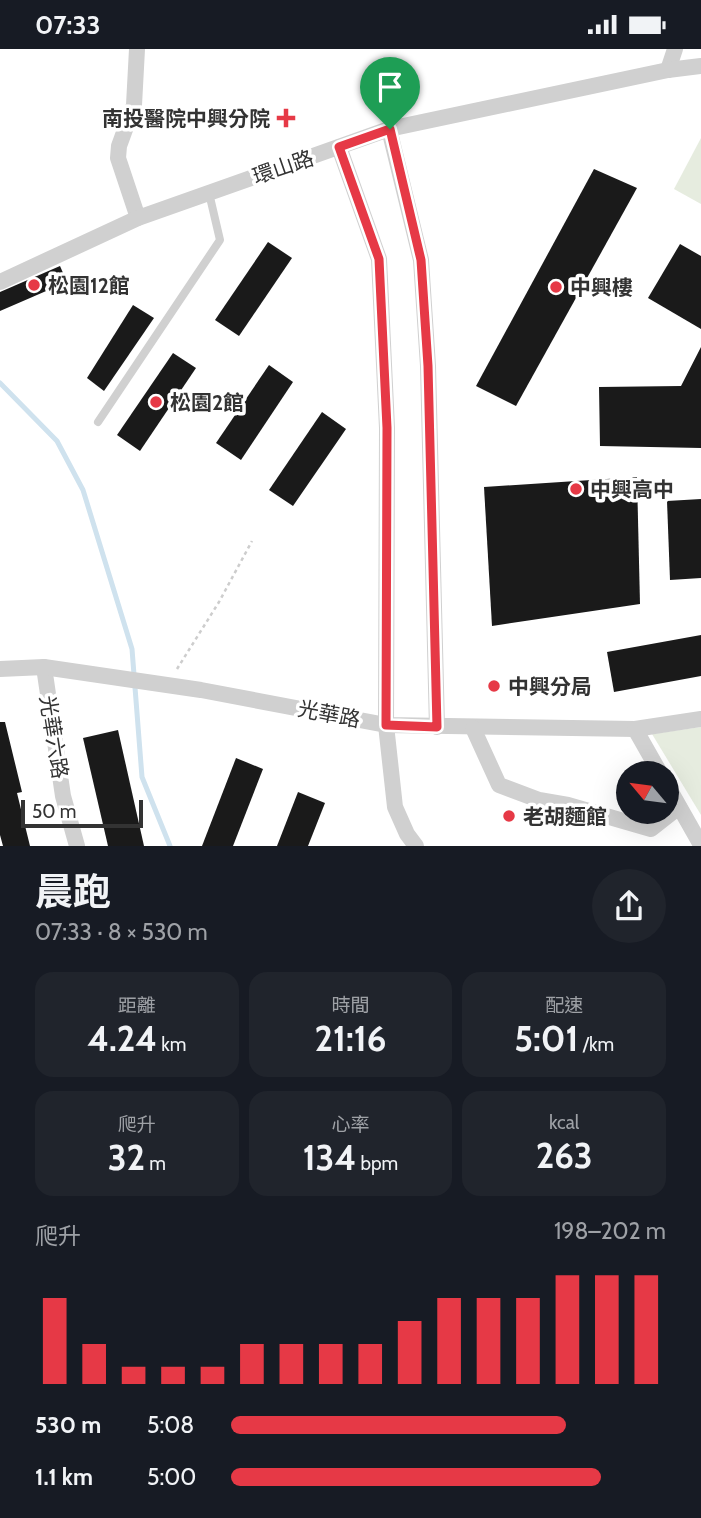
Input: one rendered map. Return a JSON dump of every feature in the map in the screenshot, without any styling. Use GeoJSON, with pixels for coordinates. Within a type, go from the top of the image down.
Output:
{"type":"FeatureCollection","features":[{"type":"Feature","properties":{"kind":"street"},"geometry":{"type":"LineString","coordinates":[[136,49],[134,105],[119,146],[118,158],[138,218]]}},
{"type":"Feature","properties":{"kind":"street"},"geometry":{"type":"LineString","coordinates":[[668,70],[675,49]]}},
{"type":"Feature","properties":{"kind":"street","name":"環山路"},"geometry":{"type":"LineString","coordinates":[[0,282],[138,218],[390,129],[701,65]]}},
{"type":"Feature","properties":{"kind":"street"},"geometry":{"type":"LineString","coordinates":[[390,129],[421,260],[428,366],[437,727]]}},
{"type":"Feature","properties":{"kind":"street"},"geometry":{"type":"LineString","coordinates":[[339,147],[379,259],[387,428],[386,725],[396,807],[407,834],[416,846]]}},
{"type":"Feature","properties":{"kind":"street","name":"光華路"},"geometry":{"type":"LineString","coordinates":[[0,669],[44,667],[172,686],[386,725],[635,729],[701,719]]}},
{"type":"Feature","properties":{"kind":"street","name":"光華六路"},"geometry":{"type":"LineString","coordinates":[[44,667],[63,796],[77,846]]}},
{"type":"Feature","properties":{"kind":"street"},"geometry":{"type":"LineString","coordinates":[[473,728],[499,785],[539,800],[616,819]]}},
{"type":"Feature","properties":{"kind":"street"},"geometry":{"type":"LineString","coordinates":[[635,729],[653,761]]}},
{"type":"Feature","properties":{"kind":"street"},"geometry":{"type":"LineString","coordinates":[[679,807],[701,845]]}},
{"type":"Feature","properties":{"kind":"street"},"geometry":{"type":"LineString","coordinates":[[634,824],[651,829],[657,824]]}},
{"type":"Feature","properties":{"kind":"lane"},"geometry":{"type":"LineString","coordinates":[[98,422],[220,240],[209,193]]}},
{"type":"Feature","properties":{"kind":"path"},"geometry":{"type":"LineString","coordinates":[[172,686],[176,671],[219,603],[252,541]]}},
{"type":"Feature","properties":{"kind":"shaded area"},"geometry":{"type":"Polygon","coordinates":[[[701,138],[701,204],[674,189],[701,138]]]}},
{"type":"Feature","properties":{"kind":"shaded area"},"geometry":{"type":"Polygon","coordinates":[[[701,727],[701,815],[679,779],[679,761],[668,761],[652,734],[701,727]]]}},
{"type":"Feature","properties":{"kind":"building","name":"中興樓"},"geometry":{"type":"Polygon","coordinates":[[[594,169],[637,188],[516,406],[476,386],[594,169]]]}},
{"type":"Feature","properties":{"kind":"building"},"geometry":{"type":"Polygon","coordinates":[[[268,242],[292,258],[239,336],[215,320],[268,242]]]}},
{"type":"Feature","properties":{"kind":"building"},"geometry":{"type":"Polygon","coordinates":[[[680,244],[701,256],[701,329],[648,298],[680,244]]]}},
{"type":"Feature","properties":{"kind":"building","name":"松園12館"},"geometry":{"type":"Polygon","coordinates":[[[60,266],[67,282],[0,311],[0,292],[60,266]]]}},
{"type":"Feature","properties":{"kind":"building"},"geometry":{"type":"Polygon","coordinates":[[[133,305],[154,318],[104,391],[87,378],[133,305]]]}},
{"type":"Feature","properties":{"kind":"building"},"geometry":{"type":"Polygon","coordinates":[[[701,347],[701,448],[600,446],[599,387],[681,386],[701,347]]]}},
{"type":"Feature","properties":{"kind":"building","name":"松園2館"},"geometry":{"type":"Polygon","coordinates":[[[173,353],[196,368],[140,451],[117,435],[173,353]]]}},
{"type":"Feature","properties":{"kind":"building"},"geometry":{"type":"Polygon","coordinates":[[[269,365],[293,382],[241,460],[216,443],[269,365]]]}},
{"type":"Feature","properties":{"kind":"building"},"geometry":{"type":"Polygon","coordinates":[[[322,412],[346,429],[293,506],[269,490],[322,412]]]}},
{"type":"Feature","properties":{"kind":"building"},"geometry":{"type":"Polygon","coordinates":[[[637,477],[640,604],[492,626],[484,487],[637,477]]]}},
{"type":"Feature","properties":{"kind":"building"},"geometry":{"type":"Polygon","coordinates":[[[701,499],[701,578],[670,580],[667,501],[701,499]]]}},
{"type":"Feature","properties":{"kind":"building"},"geometry":{"type":"Polygon","coordinates":[[[701,635],[701,676],[614,692],[607,652],[701,635]]]}},
{"type":"Feature","properties":{"kind":"building"},"geometry":{"type":"Polygon","coordinates":[[[0,722],[5,722],[22,792],[17,793],[30,846],[3,846],[0,835],[0,722]]]}},
{"type":"Feature","properties":{"kind":"building"},"geometry":{"type":"Polygon","coordinates":[[[118,730],[144,846],[108,846],[83,738],[118,730]]]}},
{"type":"Feature","properties":{"kind":"building"},"geometry":{"type":"Polygon","coordinates":[[[236,758],[263,769],[233,846],[202,846],[236,758]]]}},
{"type":"Feature","properties":{"kind":"building"},"geometry":{"type":"Polygon","coordinates":[[[298,792],[325,803],[308,846],[277,846],[298,792]]]}},
{"type":"Feature","properties":{"kind":"waterway"},"geometry":{"type":"LineString","coordinates":[[0,383],[57,441],[83,490],[132,649],[142,777],[170,846]]}},
{"type":"Feature","properties":{"kind":"place","name":"南投醫院中興分院"},"geometry":{"type":"Point","coordinates":[286,118]}},
{"type":"Feature","properties":{"kind":"place","name":"松園12館"},"geometry":{"type":"Point","coordinates":[34,285]}},
{"type":"Feature","properties":{"kind":"place","name":"中興樓"},"geometry":{"type":"Point","coordinates":[556,287]}},
{"type":"Feature","properties":{"kind":"place","name":"松園2館"},"geometry":{"type":"Point","coordinates":[156,402]}},
{"type":"Feature","properties":{"kind":"place","name":"中興高中"},"geometry":{"type":"Point","coordinates":[576,489]}},
{"type":"Feature","properties":{"kind":"place","name":"中興分局"},"geometry":{"type":"Point","coordinates":[494,686]}},
{"type":"Feature","properties":{"kind":"place","name":"老胡麵館"},"geometry":{"type":"Point","coordinates":[509,816]}},
{"type":"Feature","properties":{"kind":"route"},"geometry":{"type":"LineString","coordinates":[[390,129],[421,260],[428,366],[437,727],[386,725],[387,428],[379,259],[339,147],[390,129]]}}]}
